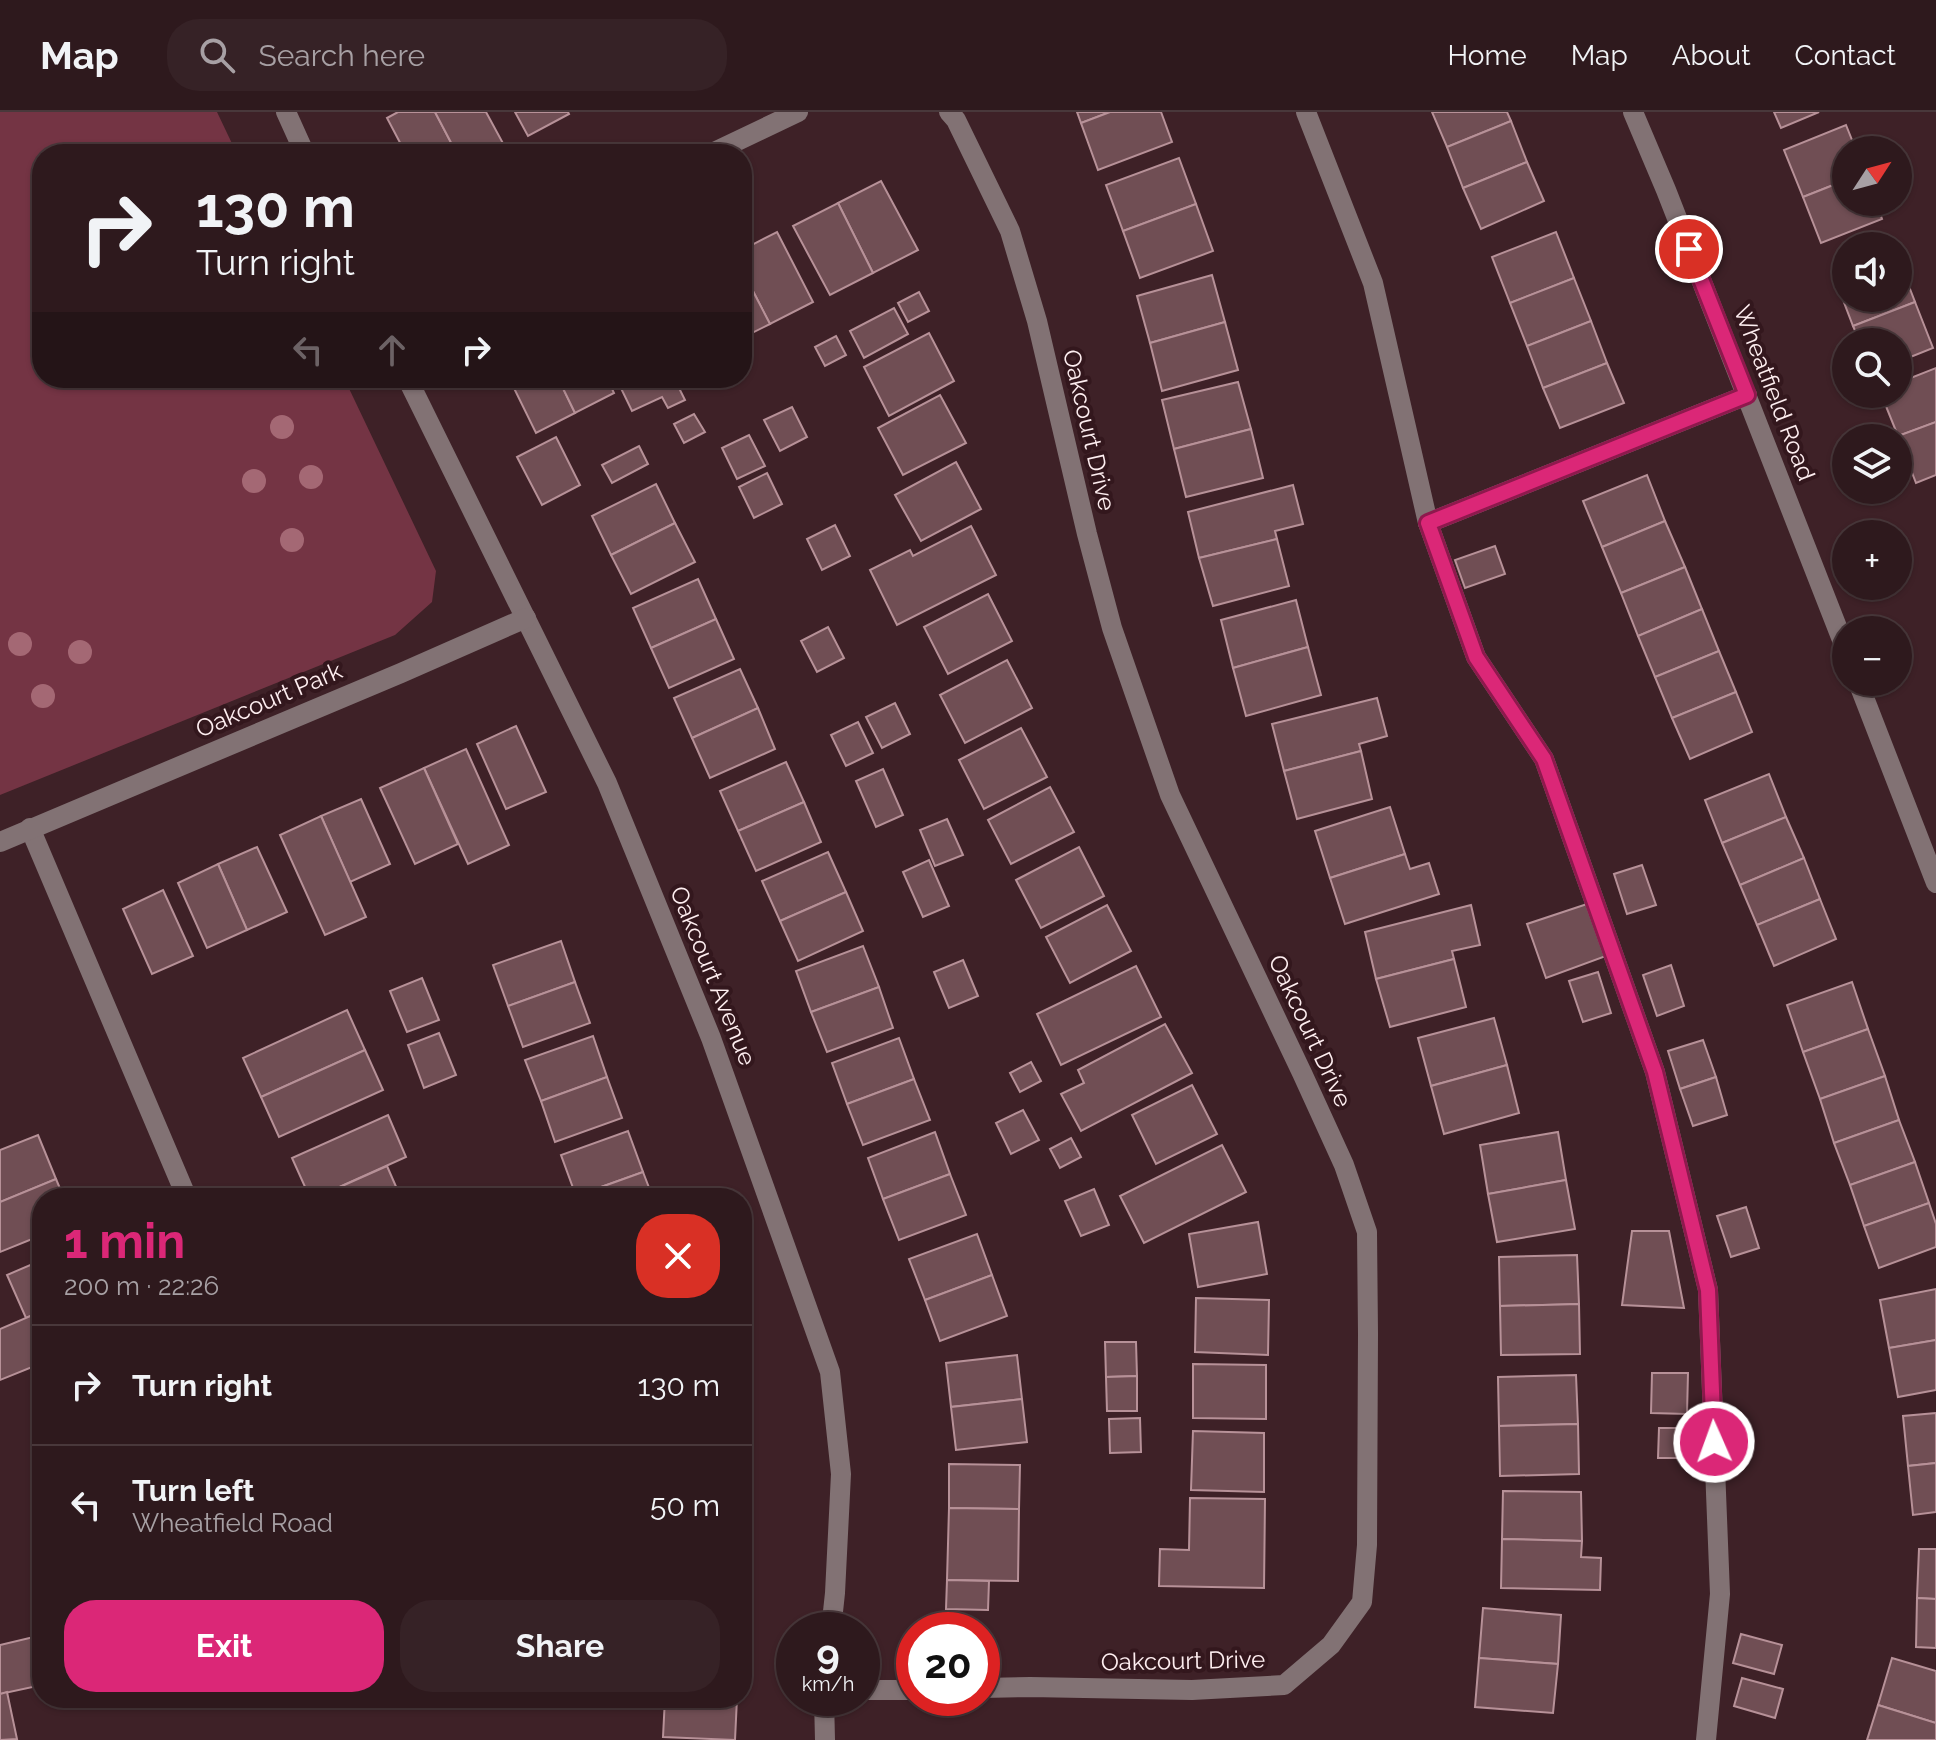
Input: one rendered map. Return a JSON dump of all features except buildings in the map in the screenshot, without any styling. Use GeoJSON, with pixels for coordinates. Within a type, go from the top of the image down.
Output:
{"type":"FeatureCollection","features":[{"type":"Feature","properties":{"kind":"street"},"geometry":{"type":"LineString","coordinates":[[286,112],[300,144]]}},
{"type":"Feature","properties":{"kind":"street"},"geometry":{"type":"LineString","coordinates":[[731,144],[798,112]]}},
{"type":"Feature","properties":{"kind":"street","name":"Oakcourt Drive"},"geometry":{"type":"LineString","coordinates":[[949,112],[956,120],[1010,231],[1037,321],[1112,628],[1170,795],[1344,1165],[1367,1232],[1367,1545],[1362,1602],[1331,1645],[1284,1685],[1192,1690],[1000,1688]]}},
{"type":"Feature","properties":{"kind":"street"},"geometry":{"type":"LineString","coordinates":[[1306,112],[1373,283],[1428,523],[1476,657],[1544,759],[1655,1072],[1708,1290],[1720,1594],[1706,1740]]}},
{"type":"Feature","properties":{"kind":"street","name":"Wheatfield Road"},"geometry":{"type":"LineString","coordinates":[[1633,112],[1833,616]]}},
{"type":"Feature","properties":{"kind":"street","name":"Oakcourt Avenue"},"geometry":{"type":"LineString","coordinates":[[412,388],[607,783],[711,1038],[830,1372],[841,1474],[833,1612]]}},
{"type":"Feature","properties":{"kind":"street"},"geometry":{"type":"LineString","coordinates":[[1428,523],[1747,395]]}},
{"type":"Feature","properties":{"kind":"street","name":"Oakcourt Park"},"geometry":{"type":"LineString","coordinates":[[0,842],[526,618]]}},
{"type":"Feature","properties":{"kind":"street"},"geometry":{"type":"LineString","coordinates":[[1863,696],[1936,883]]}},
{"type":"Feature","properties":{"kind":"street"},"geometry":{"type":"LineString","coordinates":[[30,828],[183,1188]]}},
{"type":"Feature","properties":{"kind":"street"},"geometry":{"type":"LineString","coordinates":[[824,1716],[825,1740]]}},
{"type":"Feature","properties":{"kind":"shaded area"},"geometry":{"type":"Polygon","coordinates":[[[0,112],[217,112],[232,144],[32,144],[32,388],[349,388],[436,571],[432,602],[395,635],[0,795],[0,112]]]}},
{"type":"Feature","properties":{"kind":"route"},"geometry":{"type":"LineString","coordinates":[[1689,249],[1747,395],[1428,523],[1476,657],[1544,759],[1655,1072],[1708,1290],[1714,1442]]}}]}
